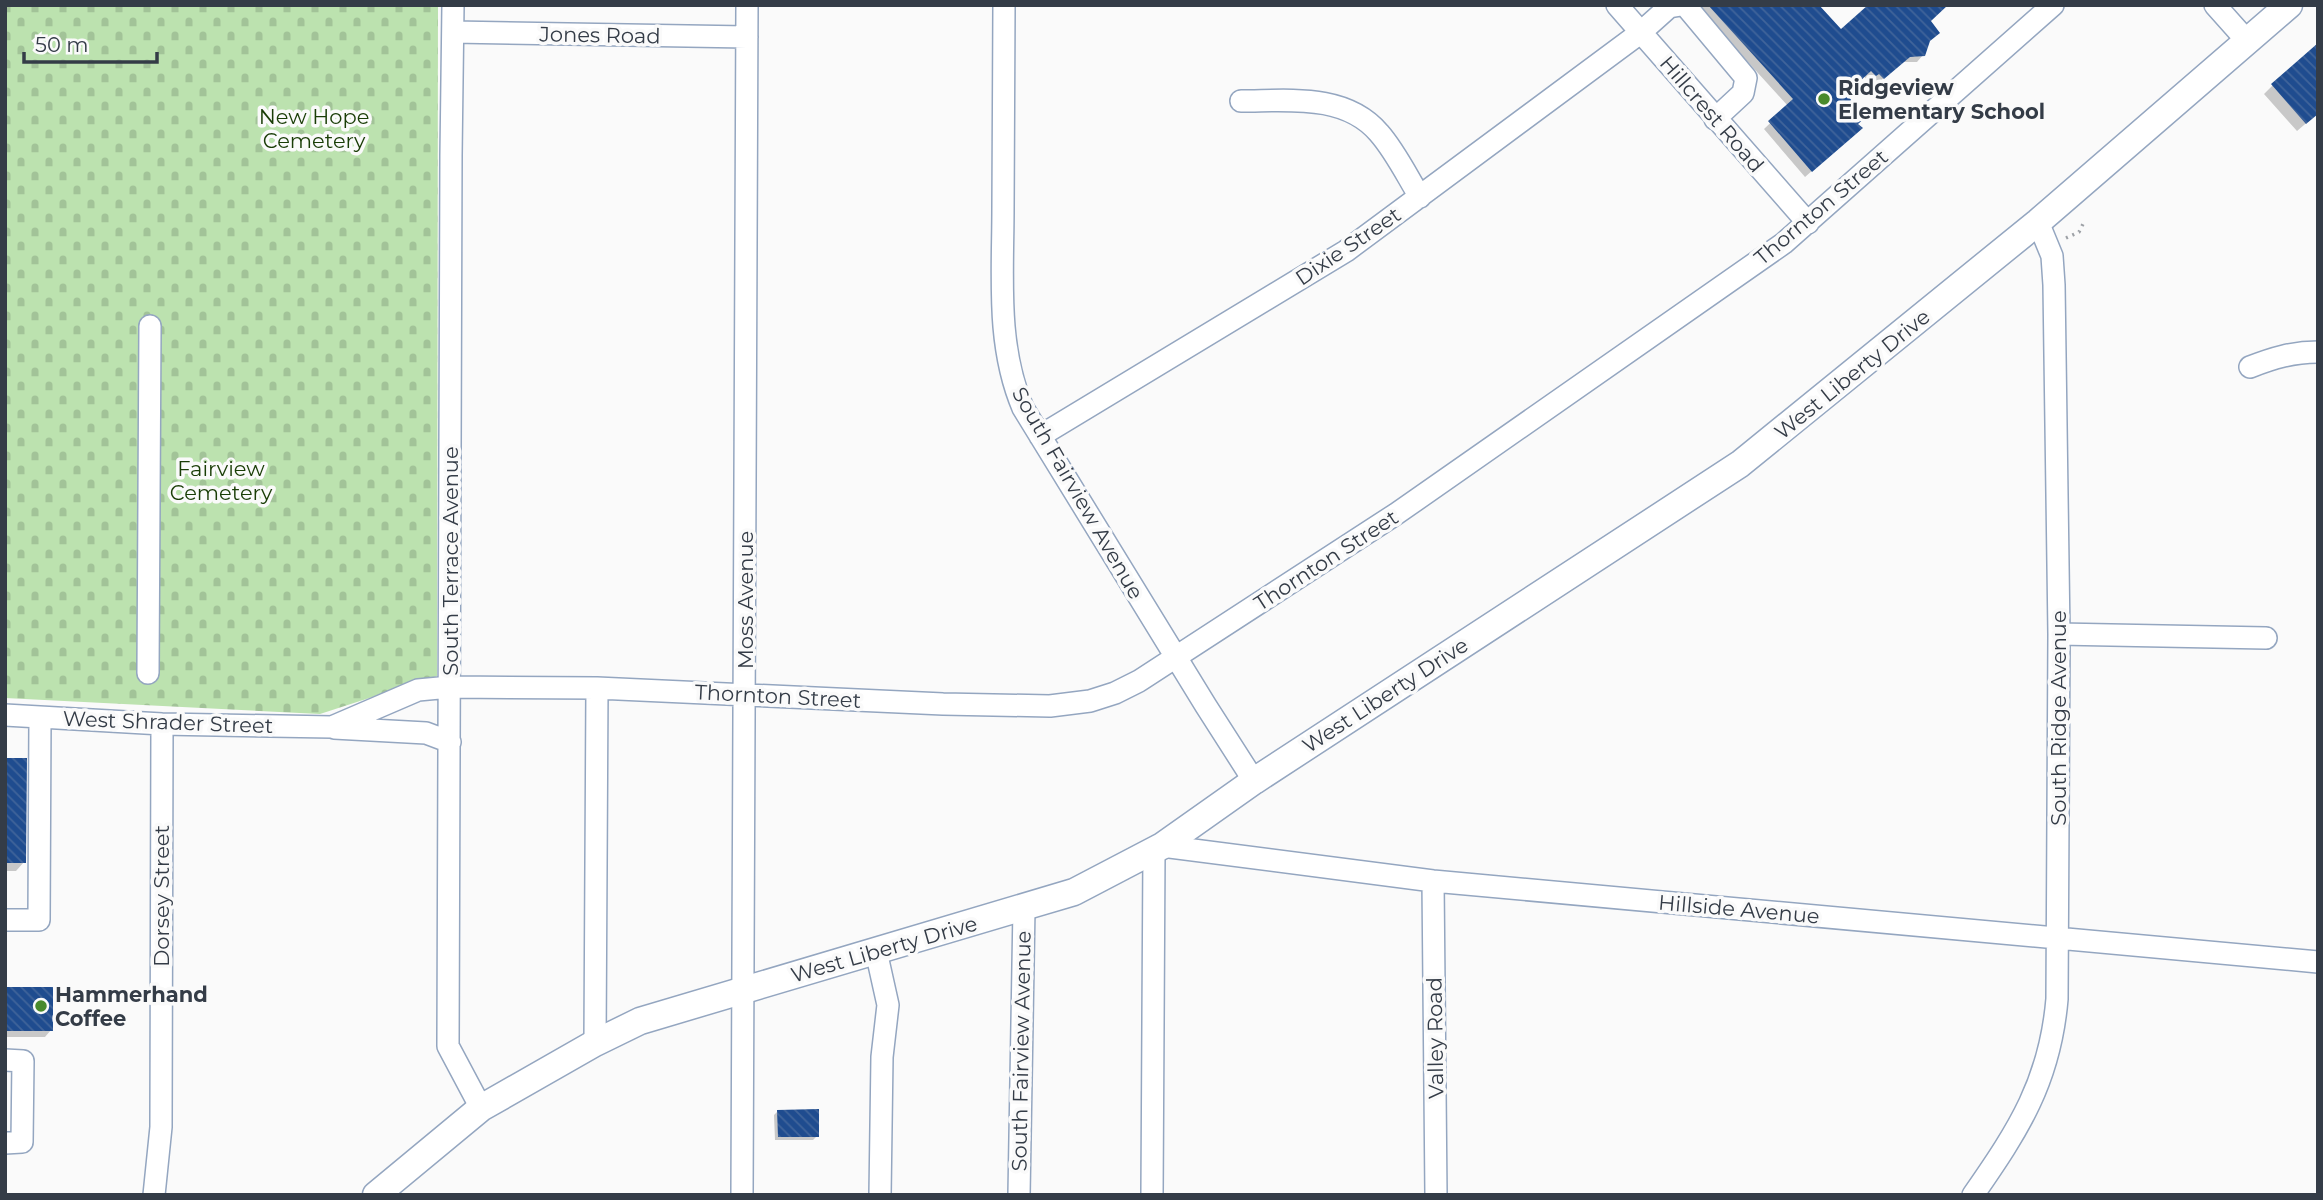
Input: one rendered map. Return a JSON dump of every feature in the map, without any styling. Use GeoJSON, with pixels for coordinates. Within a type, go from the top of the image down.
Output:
{"type":"FeatureCollection","features":[{"type":"Feature","properties":{"kind":"main road","name":"West Liberty Drive"},"geometry":{"type":"LineString","coordinates":[[376,1195],[481,1108],[595,1043],[640,1021],[1074,892],[1158,848],[1254,781],[1740,464],[2038,222],[2289,5]]}},
{"type":"Feature","properties":{"kind":"street","name":"South Terrace Avenue"},"geometry":{"type":"LineString","coordinates":[[453,5],[448,1046],[481,1108]]}},
{"type":"Feature","properties":{"kind":"street","name":"Moss Avenue"},"geometry":{"type":"LineString","coordinates":[[742,1195],[747,5]]}},
{"type":"Feature","properties":{"kind":"street","name":"South Fairview Avenue"},"geometry":{"type":"LineString","coordinates":[[1004,5],[1003,305],[1007,358],[1018,396],[1040,436],[1254,781]]}},
{"type":"Feature","properties":{"kind":"street","name":"Hillcrest Road"},"geometry":{"type":"LineString","coordinates":[[1617,5],[1808,223]]}},
{"type":"Feature","properties":{"kind":"street","name":"Dixie Street"},"geometry":{"type":"LineString","coordinates":[[1040,436],[1346,251],[1640,33],[1669,7],[1683,5]]}},
{"type":"Feature","properties":{"kind":"street"},"geometry":{"type":"LineString","coordinates":[[1683,5],[1746,78],[1743,93],[1715,119]]}},
{"type":"Feature","properties":{"kind":"street","name":"Thornton Street"},"geometry":{"type":"LineString","coordinates":[[450,687],[597,688],[943,704],[1051,706],[1090,701],[1115,693],[1139,681],[1396,514],[1784,243],[2053,5]]}},
{"type":"Feature","properties":{"kind":"street"},"geometry":{"type":"LineString","coordinates":[[2215,5],[2248,42]]}},
{"type":"Feature","properties":{"kind":"street","name":"Jones Road"},"geometry":{"type":"LineString","coordinates":[[453,32],[747,37]]}},
{"type":"Feature","properties":{"kind":"street"},"geometry":{"type":"LineString","coordinates":[[1241,101],[1314,101],[1349,110],[1378,132],[1420,197]]}},
{"type":"Feature","properties":{"kind":"street","name":"South Ridge Avenue"},"geometry":{"type":"LineString","coordinates":[[1973,1195],[2024,1116],[2041,1080],[2055,1026],[2059,634],[2054,285],[2052,256],[2038,222]]}},
{"type":"Feature","properties":{"kind":"street"},"geometry":{"type":"LineString","coordinates":[[148,673],[150,326]]}},
{"type":"Feature","properties":{"kind":"street"},"geometry":{"type":"LineString","coordinates":[[2250,367],[2274,357],[2299,352],[2318,352]]}},
{"type":"Feature","properties":{"kind":"street"},"geometry":{"type":"LineString","coordinates":[[2059,634],[2266,638]]}},
{"type":"Feature","properties":{"kind":"street","name":"West Shrader Street"},"geometry":{"type":"LineString","coordinates":[[332,727],[418,690],[450,687]]}},
{"type":"Feature","properties":{"kind":"street"},"geometry":{"type":"LineString","coordinates":[[595,1043],[597,688]]}},
{"type":"Feature","properties":{"kind":"street","name":"West Shrader Street"},"geometry":{"type":"LineString","coordinates":[[5,715],[162,724],[332,727],[426,733],[450,742]]}},
{"type":"Feature","properties":{"kind":"street"},"geometry":{"type":"LineString","coordinates":[[5,920],[39,920],[40,717]]}},
{"type":"Feature","properties":{"kind":"street","name":"Dorsey Street"},"geometry":{"type":"LineString","coordinates":[[154,1195],[161,1127],[162,724]]}},
{"type":"Feature","properties":{"kind":"street"},"geometry":{"type":"LineString","coordinates":[[1153,1195],[1158,848]]}},
{"type":"Feature","properties":{"kind":"street","name":"Hillside Avenue"},"geometry":{"type":"LineString","coordinates":[[1158,848],[1433,881],[2318,962]]}},
{"type":"Feature","properties":{"kind":"street","name":"Valley Road"},"geometry":{"type":"LineString","coordinates":[[1433,881],[1436,1195]]}},
{"type":"Feature","properties":{"kind":"street","name":"South Fairview Avenue"},"geometry":{"type":"LineString","coordinates":[[1019,1195],[1024,908]]}},
{"type":"Feature","properties":{"kind":"street"},"geometry":{"type":"LineString","coordinates":[[876,951],[888,1005],[882,1057],[880,1195]]}},
{"type":"Feature","properties":{"kind":"street"},"geometry":{"type":"LineString","coordinates":[[5,1060],[23,1061],[22,1142],[5,1143]]}},
{"type":"Feature","properties":{"kind":"path"},"geometry":{"type":"LineString","coordinates":[[2066,238],[2079,232],[2084,222]]}},
{"type":"Feature","properties":{"kind":"green space","name":"Fairview Cemetery"},"geometry":{"type":"Polygon","coordinates":[[[5,5],[438,5],[437,676],[320,714],[5,698],[5,5]]]}},
{"type":"Feature","properties":{"kind":"building"},"geometry":{"type":"Polygon","coordinates":[[[1708,5],[1819,5],[1841,29],[1868,5],[1948,5],[1931,21],[1940,33],[1930,41],[1925,56],[1910,57],[1884,79],[1871,71],[1846,94],[1866,117],[1858,124],[1863,128],[1812,172],[1768,121],[1793,99],[1708,5]]]}},
{"type":"Feature","properties":{"kind":"building"},"geometry":{"type":"Polygon","coordinates":[[[2318,43],[2318,114],[2306,124],[2271,84],[2318,43]]]}},
{"type":"Feature","properties":{"kind":"building"},"geometry":{"type":"Polygon","coordinates":[[[5,758],[27,758],[26,863],[5,863],[5,758]]]}},
{"type":"Feature","properties":{"kind":"building"},"geometry":{"type":"Polygon","coordinates":[[[5,987],[53,987],[53,1031],[5,1031],[5,987]]]}},
{"type":"Feature","properties":{"kind":"building"},"geometry":{"type":"Polygon","coordinates":[[[819,1109],[819,1137],[778,1137],[777,1110],[819,1109]]]}},
{"type":"Feature","properties":{"kind":"place","name":"Ridgeview Elementary School"},"geometry":{"type":"Point","coordinates":[1824,99]}},
{"type":"Feature","properties":{"kind":"place","name":"Hammerhand Coffee"},"geometry":{"type":"Point","coordinates":[41,1006]}},
{"type":"Feature","properties":{"kind":"park label","name":"New Hope Cemetery"},"geometry":{"type":"Point","coordinates":[314,128]}}]}
